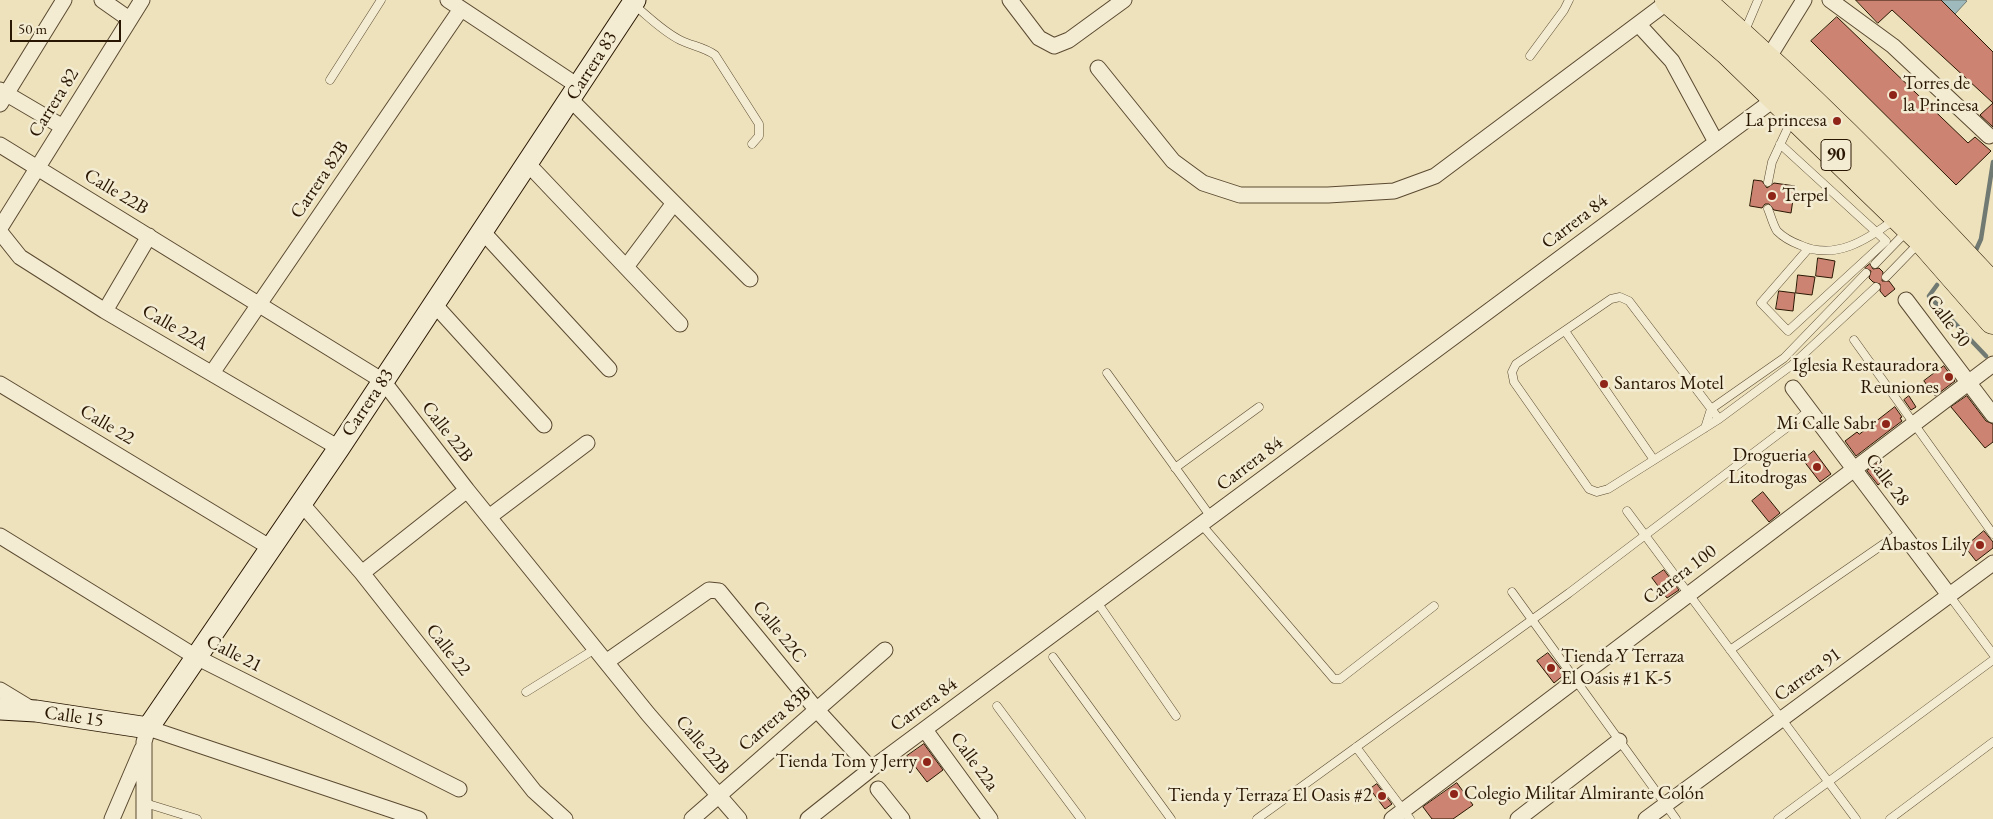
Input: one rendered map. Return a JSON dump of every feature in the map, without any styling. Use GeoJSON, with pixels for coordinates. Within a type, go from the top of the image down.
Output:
{"type":"FeatureCollection","features":[{"type":"Feature","properties":{"kind":"highway","name":"90"},"geometry":{"type":"LineString","coordinates":[[1669,0],[1729,52],[1911,228],[1993,320]]}},
{"type":"Feature","properties":{"kind":"highway","name":"90"},"geometry":{"type":"LineString","coordinates":[[1700,0],[1767,60],[1930,220],[1993,288]]}},
{"type":"Feature","properties":{"kind":"street"},"geometry":{"type":"LineString","coordinates":[[63,127],[2,96],[64,0]]}},
{"type":"Feature","properties":{"kind":"street"},"geometry":{"type":"LineString","coordinates":[[102,0],[129,19]]}},
{"type":"Feature","properties":{"kind":"street","name":"Carrera 82"},"geometry":{"type":"LineString","coordinates":[[0,228],[142,0]]}},
{"type":"Feature","properties":{"kind":"street"},"geometry":{"type":"LineString","coordinates":[[448,0],[574,93],[674,203],[750,279]]}},
{"type":"Feature","properties":{"kind":"street"},"geometry":{"type":"LineString","coordinates":[[1010,0],[1039,38],[1054,46],[1069,40],[1124,0]]}},
{"type":"Feature","properties":{"kind":"street"},"geometry":{"type":"LineString","coordinates":[[1098,68],[1173,161],[1203,183],[1240,195],[1328,195],[1394,191],[1435,176],[1639,25],[1669,0]]}},
{"type":"Feature","properties":{"kind":"street"},"geometry":{"type":"LineString","coordinates":[[1767,60],[1804,0]]}},
{"type":"Feature","properties":{"kind":"street"},"geometry":{"type":"LineString","coordinates":[[1830,0],[1893,46],[1989,136]]}},
{"type":"Feature","properties":{"kind":"street","name":"Carrera 83"},"geometry":{"type":"LineString","coordinates":[[146,735],[196,657],[339,448],[634,2]]}},
{"type":"Feature","properties":{"kind":"street","name":"Carrera 82B"},"geometry":{"type":"LineString","coordinates":[[212,373],[461,9]]}},
{"type":"Feature","properties":{"kind":"street"},"geometry":{"type":"LineString","coordinates":[[1639,25],[1672,61],[1716,142]]}},
{"type":"Feature","properties":{"kind":"street","name":"Carrera 84"},"geometry":{"type":"LineString","coordinates":[[808,819],[871,769],[1716,142],[1785,106]]}},
{"type":"Feature","properties":{"kind":"street","name":"Calle 22B"},"geometry":{"type":"LineString","coordinates":[[0,145],[260,303],[383,381],[488,517],[606,662],[738,819]]}},
{"type":"Feature","properties":{"kind":"street"},"geometry":{"type":"LineString","coordinates":[[527,163],[680,324]]}},
{"type":"Feature","properties":{"kind":"street"},"geometry":{"type":"LineString","coordinates":[[626,267],[674,203]]}},
{"type":"Feature","properties":{"kind":"street"},"geometry":{"type":"LineString","coordinates":[[482,231],[609,369]]}},
{"type":"Feature","properties":{"kind":"street","name":"Calle 22A"},"geometry":{"type":"LineString","coordinates":[[0,232],[20,257],[105,311],[339,448]]}},
{"type":"Feature","properties":{"kind":"street"},"geometry":{"type":"LineString","coordinates":[[105,311],[149,236]]}},
{"type":"Feature","properties":{"kind":"street","name":"Calle 30"},"geometry":{"type":"LineString","coordinates":[[1906,300],[1993,415]]}},
{"type":"Feature","properties":{"kind":"street"},"geometry":{"type":"LineString","coordinates":[[434,304],[544,425]]}},
{"type":"Feature","properties":{"kind":"street","name":"Carrera 100"},"geometry":{"type":"LineString","coordinates":[[1402,816],[1575,680],[1993,364]]}},
{"type":"Feature","properties":{"kind":"street","name":"Calle 22"},"geometry":{"type":"LineString","coordinates":[[0,384],[271,548]]}},
{"type":"Feature","properties":{"kind":"street","name":"Calle 28"},"geometry":{"type":"LineString","coordinates":[[1793,388],[1949,595]]}},
{"type":"Feature","properties":{"kind":"street"},"geometry":{"type":"LineString","coordinates":[[488,517],[587,443]]}},
{"type":"Feature","properties":{"kind":"street"},"geometry":{"type":"LineString","coordinates":[[362,573],[467,490]]}},
{"type":"Feature","properties":{"kind":"street","name":"Calle 22"},"geometry":{"type":"LineString","coordinates":[[301,503],[362,573],[534,791],[565,819]]}},
{"type":"Feature","properties":{"kind":"street","name":"Calle 21"},"geometry":{"type":"LineString","coordinates":[[0,536],[196,657],[459,789]]}},
{"type":"Feature","properties":{"kind":"street","name":"Carrera 91"},"geometry":{"type":"LineString","coordinates":[[1646,819],[1993,563]]}},
{"type":"Feature","properties":{"kind":"street","name":"Calle 22C"},"geometry":{"type":"LineString","coordinates":[[606,662],[714,589],[719,592],[816,709],[871,769]]}},
{"type":"Feature","properties":{"kind":"street","name":"Carrera 83B"},"geometry":{"type":"LineString","coordinates":[[692,819],[885,650]]}},
{"type":"Feature","properties":{"kind":"street"},"geometry":{"type":"LineString","coordinates":[[0,690],[36,711]]}},
{"type":"Feature","properties":{"kind":"street","name":"Calle 15"},"geometry":{"type":"LineString","coordinates":[[0,709],[36,711],[146,735]]}},
{"type":"Feature","properties":{"kind":"street","name":"Calle 22a"},"geometry":{"type":"LineString","coordinates":[[925,730],[990,819]]}},
{"type":"Feature","properties":{"kind":"street"},"geometry":{"type":"LineString","coordinates":[[144,819],[146,735]]}},
{"type":"Feature","properties":{"kind":"street"},"geometry":{"type":"LineString","coordinates":[[112,819],[146,735]]}},
{"type":"Feature","properties":{"kind":"street"},"geometry":{"type":"LineString","coordinates":[[146,735],[419,819]]}},
{"type":"Feature","properties":{"kind":"street"},"geometry":{"type":"LineString","coordinates":[[1518,819],[1619,741]]}},
{"type":"Feature","properties":{"kind":"street"},"geometry":{"type":"LineString","coordinates":[[878,789],[902,819]]}},
{"type":"Feature","properties":{"kind":"lane"},"geometry":{"type":"LineString","coordinates":[[330,80],[382,0]]}},
{"type":"Feature","properties":{"kind":"lane"},"geometry":{"type":"LineString","coordinates":[[1530,56],[1564,10],[1569,0]]}},
{"type":"Feature","properties":{"kind":"lane"},"geometry":{"type":"LineString","coordinates":[[1742,37],[1758,0]]}},
{"type":"Feature","properties":{"kind":"lane"},"geometry":{"type":"LineString","coordinates":[[634,2],[665,31],[681,40],[706,48],[715,55],[759,124],[759,136],[752,144]]}},
{"type":"Feature","properties":{"kind":"lane"},"geometry":{"type":"LineString","coordinates":[[1768,182],[1780,144],[1785,106]]}},
{"type":"Feature","properties":{"kind":"lane"},"geometry":{"type":"LineString","coordinates":[[1780,144],[1886,241],[1788,331],[1761,303],[1808,249]]}},
{"type":"Feature","properties":{"kind":"lane"},"geometry":{"type":"LineString","coordinates":[[1768,209],[1777,230],[1790,241],[1808,249],[1828,252],[1849,247],[1877,232],[1911,228]]}},
{"type":"Feature","properties":{"kind":"lane"},"geometry":{"type":"LineString","coordinates":[[1875,264],[1911,228]]}},
{"type":"Feature","properties":{"kind":"lane"},"geometry":{"type":"LineString","coordinates":[[1886,277],[1911,228]]}},
{"type":"Feature","properties":{"kind":"lane"},"geometry":{"type":"LineString","coordinates":[[1706,428],[1711,409],[1784,358],[1866,273]]}},
{"type":"Feature","properties":{"kind":"lane"},"geometry":{"type":"LineString","coordinates":[[1719,420],[1629,301],[1620,297],[1611,299],[1516,364],[1512,372],[1514,382],[1588,489],[1597,492],[1608,489],[1719,420],[1792,365],[1876,286]]}},
{"type":"Feature","properties":{"kind":"lane"},"geometry":{"type":"LineString","coordinates":[[1565,331],[1654,460]]}},
{"type":"Feature","properties":{"kind":"lane"},"geometry":{"type":"LineString","coordinates":[[1854,340],[1993,534]]}},
{"type":"Feature","properties":{"kind":"lane"},"geometry":{"type":"LineString","coordinates":[[1107,373],[1174,468],[1206,521],[1334,679],[1340,679],[1434,606]]}},
{"type":"Feature","properties":{"kind":"lane"},"geometry":{"type":"LineString","coordinates":[[1174,468],[1260,407]]}},
{"type":"Feature","properties":{"kind":"lane"},"geometry":{"type":"LineString","coordinates":[[1257,819],[1532,620],[1810,410]]}},
{"type":"Feature","properties":{"kind":"lane"},"geometry":{"type":"LineString","coordinates":[[1627,511],[1856,819]]}},
{"type":"Feature","properties":{"kind":"lane"},"geometry":{"type":"LineString","coordinates":[[1730,650],[1901,532]]}},
{"type":"Feature","properties":{"kind":"lane"},"geometry":{"type":"LineString","coordinates":[[1512,592],[1676,819]]}},
{"type":"Feature","properties":{"kind":"lane"},"geometry":{"type":"LineString","coordinates":[[1949,595],[1993,654]]}},
{"type":"Feature","properties":{"kind":"lane"},"geometry":{"type":"LineString","coordinates":[[1097,602],[1176,716]]}},
{"type":"Feature","properties":{"kind":"lane"},"geometry":{"type":"LineString","coordinates":[[526,692],[595,648]]}},
{"type":"Feature","properties":{"kind":"lane"},"geometry":{"type":"LineString","coordinates":[[1053,657],[1172,819]]}},
{"type":"Feature","properties":{"kind":"lane"},"geometry":{"type":"LineString","coordinates":[[1778,819],[1993,660]]}},
{"type":"Feature","properties":{"kind":"lane"},"geometry":{"type":"LineString","coordinates":[[997,706],[1081,819]]}},
{"type":"Feature","properties":{"kind":"lane"},"geometry":{"type":"LineString","coordinates":[[1890,819],[1993,742]]}},
{"type":"Feature","properties":{"kind":"lane"},"geometry":{"type":"LineString","coordinates":[[1356,747],[1402,816]]}},
{"type":"Feature","properties":{"kind":"lane"},"geometry":{"type":"LineString","coordinates":[[145,803],[197,819]]}},
{"type":"Feature","properties":{"kind":"water"},"geometry":{"type":"Polygon","coordinates":[[[1941,0],[1965,0],[1967,1],[1955,14],[1941,0]]]}},
{"type":"Feature","properties":{"kind":"building","name":"Torres de la Princesa"},"geometry":{"type":"Polygon","coordinates":[[[1856,0],[1941,0],[1993,52],[1993,103],[1892,10],[1878,23],[1856,0]]]}},
{"type":"Feature","properties":{"kind":"building","name":"Torres de la Princesa"},"geometry":{"type":"Polygon","coordinates":[[[1837,17],[1968,143],[1975,137],[1991,151],[1956,185],[1811,41],[1837,17]]]}},
{"type":"Feature","properties":{"kind":"building"},"geometry":{"type":"Polygon","coordinates":[[[1993,103],[1993,127],[1980,115],[1993,103]]]}},
{"type":"Feature","properties":{"kind":"building","name":"Terpel"},"geometry":{"type":"Polygon","coordinates":[[[1754,180],[1762,181],[1767,188],[1774,183],[1795,186],[1791,213],[1774,210],[1769,204],[1765,204],[1762,208],[1750,206],[1754,180]]]}},
{"type":"Feature","properties":{"kind":"building","name":"Terpel"},"geometry":{"type":"Polygon","coordinates":[[[1818,258],[1835,261],[1832,278],[1816,276],[1818,258]]]}},
{"type":"Feature","properties":{"kind":"building"},"geometry":{"type":"Polygon","coordinates":[[[1870,264],[1873,269],[1879,268],[1883,272],[1882,281],[1889,281],[1895,289],[1885,297],[1880,291],[1880,284],[1873,282],[1869,278],[1871,271],[1865,268],[1870,264]]]}},
{"type":"Feature","properties":{"kind":"building"},"geometry":{"type":"Polygon","coordinates":[[[1798,275],[1815,277],[1812,295],[1796,293],[1798,275]]]}},
{"type":"Feature","properties":{"kind":"building"},"geometry":{"type":"Polygon","coordinates":[[[1779,291],[1795,293],[1793,311],[1776,309],[1779,291]]]}},
{"type":"Feature","properties":{"kind":"building"},"geometry":{"type":"Polygon","coordinates":[[[1944,366],[1955,381],[1935,396],[1924,381],[1944,366]]]}},
{"type":"Feature","properties":{"kind":"building"},"geometry":{"type":"Polygon","coordinates":[[[1909,396],[1916,407],[1911,410],[1904,400],[1909,396]]]}},
{"type":"Feature","properties":{"kind":"building"},"geometry":{"type":"Polygon","coordinates":[[[1967,396],[1986,421],[1993,424],[1993,442],[1985,448],[1951,407],[1967,396]]]}},
{"type":"Feature","properties":{"kind":"building"},"geometry":{"type":"Polygon","coordinates":[[[1895,407],[1902,417],[1900,418],[1902,421],[1856,456],[1845,441],[1857,432],[1859,434],[1895,407]]]}},
{"type":"Feature","properties":{"kind":"building","name":"Drogueria Litodrogas"},"geometry":{"type":"Polygon","coordinates":[[[1814,451],[1831,474],[1820,482],[1803,460],[1814,451]]]}},
{"type":"Feature","properties":{"kind":"building"},"geometry":{"type":"Polygon","coordinates":[[[1879,462],[1889,476],[1878,485],[1867,471],[1879,462]]]}},
{"type":"Feature","properties":{"kind":"building"},"geometry":{"type":"Polygon","coordinates":[[[1763,492],[1780,513],[1769,522],[1752,501],[1763,492]]]}},
{"type":"Feature","properties":{"kind":"building","name":"Abastos Lily"},"geometry":{"type":"Polygon","coordinates":[[[1984,531],[1993,542],[1993,548],[1976,561],[1965,547],[1984,531]]]}},
{"type":"Feature","properties":{"kind":"building"},"geometry":{"type":"Polygon","coordinates":[[[1664,570],[1679,590],[1667,598],[1652,578],[1664,570]]]}},
{"type":"Feature","properties":{"kind":"building","name":"Tienda Y Terraza El Oasis #1 K-5"},"geometry":{"type":"Polygon","coordinates":[[[1548,653],[1565,674],[1554,683],[1537,661],[1548,653]]]}},
{"type":"Feature","properties":{"kind":"building","name":"Tienda Tom y Jerry"},"geometry":{"type":"Polygon","coordinates":[[[924,744],[943,770],[927,782],[907,756],[924,744]]]}},
{"type":"Feature","properties":{"kind":"building","name":"Colegio Militar Almirante Colón"},"geometry":{"type":"Polygon","coordinates":[[[1457,783],[1473,805],[1453,819],[1432,819],[1423,807],[1457,783]]]}},
{"type":"Feature","properties":{"kind":"building","name":"Tienda y Terraza El Oasis #2"},"geometry":{"type":"Polygon","coordinates":[[[1377,784],[1392,804],[1385,809],[1370,789],[1377,784]]]}},
{"type":"Feature","properties":{"kind":"waterway"},"geometry":{"type":"LineString","coordinates":[[1976,250],[1981,239],[1993,162]]}},
{"type":"Feature","properties":{"kind":"waterway"},"geometry":{"type":"LineString","coordinates":[[1937,285],[1929,296],[1986,356]]}},
{"type":"Feature","properties":{"kind":"place","name":"Torres de la Princesa"},"geometry":{"type":"Point","coordinates":[1893,95]}},
{"type":"Feature","properties":{"kind":"place","name":"La princesa"},"geometry":{"type":"Point","coordinates":[1837,121]}},
{"type":"Feature","properties":{"kind":"place","name":"Terpel"},"geometry":{"type":"Point","coordinates":[1772,196]}},
{"type":"Feature","properties":{"kind":"place","name":"Iglesia Restauradora Reuniones"},"geometry":{"type":"Point","coordinates":[1949,377]}},
{"type":"Feature","properties":{"kind":"place","name":"Santaros Motel"},"geometry":{"type":"Point","coordinates":[1604,384]}},
{"type":"Feature","properties":{"kind":"place","name":"Mi Calle Sabr"},"geometry":{"type":"Point","coordinates":[1886,424]}},
{"type":"Feature","properties":{"kind":"place","name":"Drogueria Litodrogas"},"geometry":{"type":"Point","coordinates":[1817,467]}},
{"type":"Feature","properties":{"kind":"place","name":"Abastos Lily"},"geometry":{"type":"Point","coordinates":[1980,545]}},
{"type":"Feature","properties":{"kind":"place","name":"Tienda Y Terraza El Oasis #1 K-5"},"geometry":{"type":"Point","coordinates":[1551,668]}},
{"type":"Feature","properties":{"kind":"place","name":"Tienda Tom y Jerry"},"geometry":{"type":"Point","coordinates":[927,762]}},
{"type":"Feature","properties":{"kind":"place","name":"Colegio Militar Almirante Colón"},"geometry":{"type":"Point","coordinates":[1454,794]}},
{"type":"Feature","properties":{"kind":"place","name":"Tienda y Terraza El Oasis #2"},"geometry":{"type":"Point","coordinates":[1382,796]}}]}
